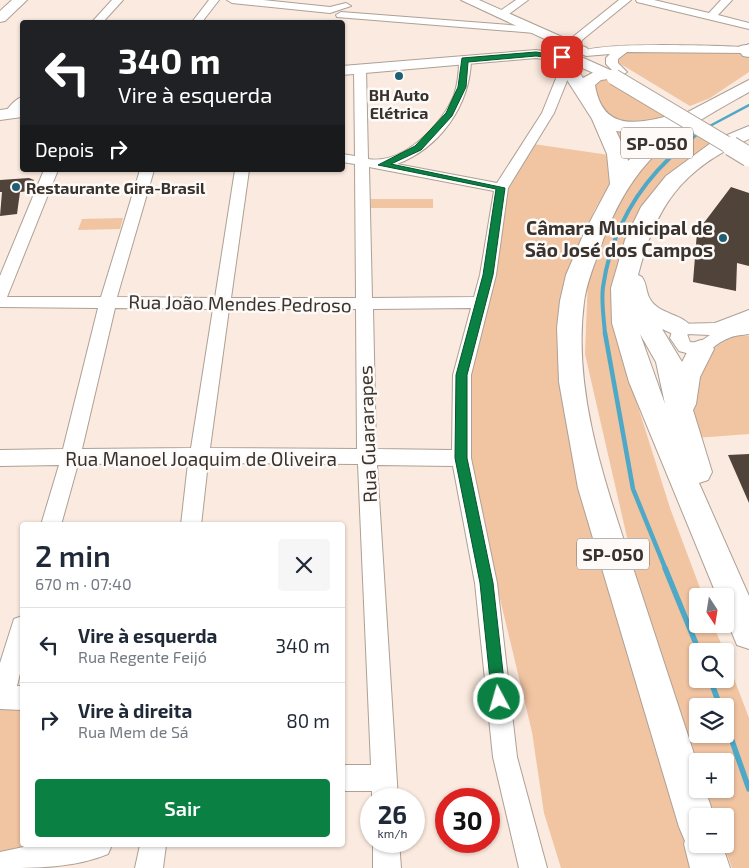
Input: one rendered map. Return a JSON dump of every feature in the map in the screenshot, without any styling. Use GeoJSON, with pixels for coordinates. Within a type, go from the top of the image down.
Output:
{"type":"FeatureCollection","features":[{"type":"Feature","properties":{"kind":"highway"},"geometry":{"type":"LineString","coordinates":[[555,48],[577,51],[588,98],[601,119],[617,154],[620,183]]}},
{"type":"Feature","properties":{"kind":"highway"},"geometry":{"type":"LineString","coordinates":[[588,98],[586,84],[590,79],[615,74]]}},
{"type":"Feature","properties":{"kind":"highway","name":"SP-050"},"geometry":{"type":"LineString","coordinates":[[692,808],[593,488],[582,440],[570,350],[578,275],[603,213],[620,183],[646,153],[665,136],[749,84]]}},
{"type":"Feature","properties":{"kind":"highway"},"geometry":{"type":"LineString","coordinates":[[601,119],[617,127],[638,130],[655,127],[702,112]]}},
{"type":"Feature","properties":{"kind":"highway","name":"SP-050"},"geometry":{"type":"LineString","coordinates":[[749,132],[722,144],[673,180],[652,207],[636,240],[623,288],[624,323],[639,374],[749,634]]}},
{"type":"Feature","properties":{"kind":"highway"},"geometry":{"type":"LineString","coordinates":[[629,262],[642,317],[669,362],[696,467],[732,565],[735,602]]}},
{"type":"Feature","properties":{"kind":"highway"},"geometry":{"type":"LineString","coordinates":[[638,302],[653,315],[680,328]]}},
{"type":"Feature","properties":{"kind":"highway"},"geometry":{"type":"LineString","coordinates":[[682,418],[687,377],[701,349]]}},
{"type":"Feature","properties":{"kind":"highway"},"geometry":{"type":"LineString","coordinates":[[706,853],[710,868]]}},
{"type":"Feature","properties":{"kind":"main road"},"geometry":{"type":"LineString","coordinates":[[0,18],[20,0]]}},
{"type":"Feature","properties":{"kind":"main road"},"geometry":{"type":"LineString","coordinates":[[468,0],[535,30],[555,48],[574,59],[615,74],[749,148]]}},
{"type":"Feature","properties":{"kind":"main road"},"geometry":{"type":"LineString","coordinates":[[351,70],[465,60],[555,48]]}},
{"type":"Feature","properties":{"kind":"main road"},"geometry":{"type":"LineString","coordinates":[[577,51],[749,156]]}},
{"type":"Feature","properties":{"kind":"street"},"geometry":{"type":"LineString","coordinates":[[99,20],[118,0]]}},
{"type":"Feature","properties":{"kind":"street"},"geometry":{"type":"LineString","coordinates":[[199,20],[214,0]]}},
{"type":"Feature","properties":{"kind":"street"},"geometry":{"type":"LineString","coordinates":[[232,0],[306,3],[330,10],[535,30]]}},
{"type":"Feature","properties":{"kind":"street"},"geometry":{"type":"LineString","coordinates":[[501,15],[523,0]]}},
{"type":"Feature","properties":{"kind":"street"},"geometry":{"type":"LineString","coordinates":[[577,51],[626,0]]}},
{"type":"Feature","properties":{"kind":"street"},"geometry":{"type":"LineString","coordinates":[[641,0],[749,26]]}},
{"type":"Feature","properties":{"kind":"street"},"geometry":{"type":"LineString","coordinates":[[712,16],[727,0]]}},
{"type":"Feature","properties":{"kind":"street"},"geometry":{"type":"LineString","coordinates":[[533,868],[505,757],[486,583],[461,458],[462,375],[479,302],[488,275],[501,188],[548,113],[580,43],[608,50]]}},
{"type":"Feature","properties":{"kind":"street"},"geometry":{"type":"LineString","coordinates":[[555,48],[577,51],[624,49],[748,50]]}},
{"type":"Feature","properties":{"kind":"street"},"geometry":{"type":"LineString","coordinates":[[615,74],[612,58],[624,49]]}},
{"type":"Feature","properties":{"kind":"street"},"geometry":{"type":"LineString","coordinates":[[382,165],[418,148],[449,114],[462,87],[465,60]]}},
{"type":"Feature","properties":{"kind":"street","name":"Rua Guararapes"},"geometry":{"type":"LineString","coordinates":[[351,70],[363,161],[367,458],[385,788]]}},
{"type":"Feature","properties":{"kind":"street"},"geometry":{"type":"LineString","coordinates":[[11,114],[20,103]]}},
{"type":"Feature","properties":{"kind":"street"},"geometry":{"type":"LineString","coordinates":[[345,158],[501,188]]}},
{"type":"Feature","properties":{"kind":"street"},"geometry":{"type":"LineString","coordinates":[[0,295],[50,172]]}},
{"type":"Feature","properties":{"kind":"street"},"geometry":{"type":"LineString","coordinates":[[52,522],[71,457],[108,302],[146,172]]}},
{"type":"Feature","properties":{"kind":"street"},"geometry":{"type":"LineString","coordinates":[[191,522],[199,455],[242,172]]}},
{"type":"Feature","properties":{"kind":"street","name":"Rua João Mendes Pedroso"},"geometry":{"type":"LineString","coordinates":[[0,302],[364,304],[479,302]]}},
{"type":"Feature","properties":{"kind":"street"},"geometry":{"type":"LineString","coordinates":[[749,316],[716,329],[680,328],[678,336],[681,344],[701,349],[724,333],[749,328]]}},
{"type":"Feature","properties":{"kind":"street","name":"Rua Manoel Joaquim de Oliveira"},"geometry":{"type":"LineString","coordinates":[[0,458],[199,455],[461,458]]}},
{"type":"Feature","properties":{"kind":"street"},"geometry":{"type":"LineString","coordinates":[[8,697],[20,636]]}},
{"type":"Feature","properties":{"kind":"street"},"geometry":{"type":"LineString","coordinates":[[345,779],[381,788]]}},
{"type":"Feature","properties":{"kind":"street"},"geometry":{"type":"LineString","coordinates":[[0,865],[89,847]]}},
{"type":"Feature","properties":{"kind":"street"},"geometry":{"type":"LineString","coordinates":[[149,868],[153,847]]}},
{"type":"Feature","properties":{"kind":"street"},"geometry":{"type":"LineString","coordinates":[[386,853],[386,868]]}},
{"type":"Feature","properties":{"kind":"shaded area"},"geometry":{"type":"Polygon","coordinates":[[[626,52],[734,52],[749,56],[749,72],[710,98],[690,106],[619,63],[619,58],[626,52]]]}},
{"type":"Feature","properties":{"kind":"shaded area"},"geometry":{"type":"Polygon","coordinates":[[[611,80],[669,117],[638,125],[613,122],[602,111],[593,86],[592,81],[611,80]]]}},
{"type":"Feature","properties":{"kind":"shaded area"},"geometry":{"type":"Polygon","coordinates":[[[610,129],[631,135],[658,131],[629,166],[610,129]]]}},
{"type":"Feature","properties":{"kind":"shaded area"},"geometry":{"type":"Polygon","coordinates":[[[692,129],[712,143],[661,181],[630,239],[622,356],[670,508],[700,588],[689,588],[689,633],[717,633],[721,643],[689,643],[689,688],[734,688],[734,679],[749,718],[749,868],[732,868],[726,853],[734,853],[734,808],[711,808],[708,798],[734,798],[734,753],[692,753],[643,607],[585,354],[588,276],[626,185],[654,156],[692,129]]]}},
{"type":"Feature","properties":{"kind":"shaded area"},"geometry":{"type":"Polygon","coordinates":[[[533,144],[609,155],[614,178],[594,211],[572,272],[568,351],[694,868],[561,868],[544,813],[532,732],[466,457],[466,375],[504,188],[533,144]]]}},
{"type":"Feature","properties":{"kind":"shaded area"},"geometry":{"type":"Polygon","coordinates":[[[371,199],[433,199],[433,208],[371,208],[371,199]]]}},
{"type":"Feature","properties":{"kind":"shaded area"},"geometry":{"type":"Polygon","coordinates":[[[123,218],[120,229],[78,230],[82,219],[123,218]]]}},
{"type":"Feature","properties":{"kind":"shaded area"},"geometry":{"type":"Polygon","coordinates":[[[736,335],[749,336],[749,434],[695,438],[693,429],[694,396],[703,363],[714,349],[736,335]]]}},
{"type":"Feature","properties":{"kind":"shaded area"},"geometry":{"type":"Polygon","coordinates":[[[20,707],[20,847],[32,847],[0,853],[0,708],[20,707]]]}},
{"type":"Feature","properties":{"kind":"building"},"geometry":{"type":"Polygon","coordinates":[[[29,178],[34,180],[30,191],[20,192],[17,214],[0,216],[2,192],[0,192],[0,180],[29,178]]]}},
{"type":"Feature","properties":{"kind":"building","name":"Câmara Municipal de São José dos Campos"},"geometry":{"type":"Polygon","coordinates":[[[731,187],[749,193],[749,266],[737,263],[736,291],[693,282],[697,232],[731,187]]]}},
{"type":"Feature","properties":{"kind":"building"},"geometry":{"type":"Polygon","coordinates":[[[749,454],[749,503],[728,455],[749,454]]]}},
{"type":"Feature","properties":{"kind":"waterway"},"geometry":{"type":"LineString","coordinates":[[706,128],[749,105]]}},
{"type":"Feature","properties":{"kind":"waterway"},"geometry":{"type":"LineString","coordinates":[[681,148],[700,132]]}},
{"type":"Feature","properties":{"kind":"waterway"},"geometry":{"type":"LineString","coordinates":[[605,334],[602,305],[603,287],[607,266],[620,228],[640,192],[667,160],[683,146]]}},
{"type":"Feature","properties":{"kind":"waterway"},"geometry":{"type":"LineString","coordinates":[[605,333],[633,489],[666,570]]}},
{"type":"Feature","properties":{"kind":"waterway"},"geometry":{"type":"LineString","coordinates":[[665,568],[696,643]]}},
{"type":"Feature","properties":{"kind":"waterway"},"geometry":{"type":"LineString","coordinates":[[713,688],[717,698]]}},
{"type":"Feature","properties":{"kind":"waterway"},"geometry":{"type":"LineString","coordinates":[[733,743],[749,789]]}},
{"type":"Feature","properties":{"kind":"place","name":"BH Auto Elétrica"},"geometry":{"type":"Point","coordinates":[399,76]}},
{"type":"Feature","properties":{"kind":"place","name":"Restaurante Gira-Brasil"},"geometry":{"type":"Point","coordinates":[16,187]}},
{"type":"Feature","properties":{"kind":"place","name":"Câmara Municipal de São José dos Campos"},"geometry":{"type":"Point","coordinates":[723,238]}},
{"type":"Feature","properties":{"kind":"route"},"geometry":{"type":"LineString","coordinates":[[499,699],[486,583],[461,458],[462,375],[479,302],[488,275],[501,188],[382,165],[395,161],[418,148],[449,114],[462,87],[465,60],[536,54],[550,54],[562,57]]}}]}
